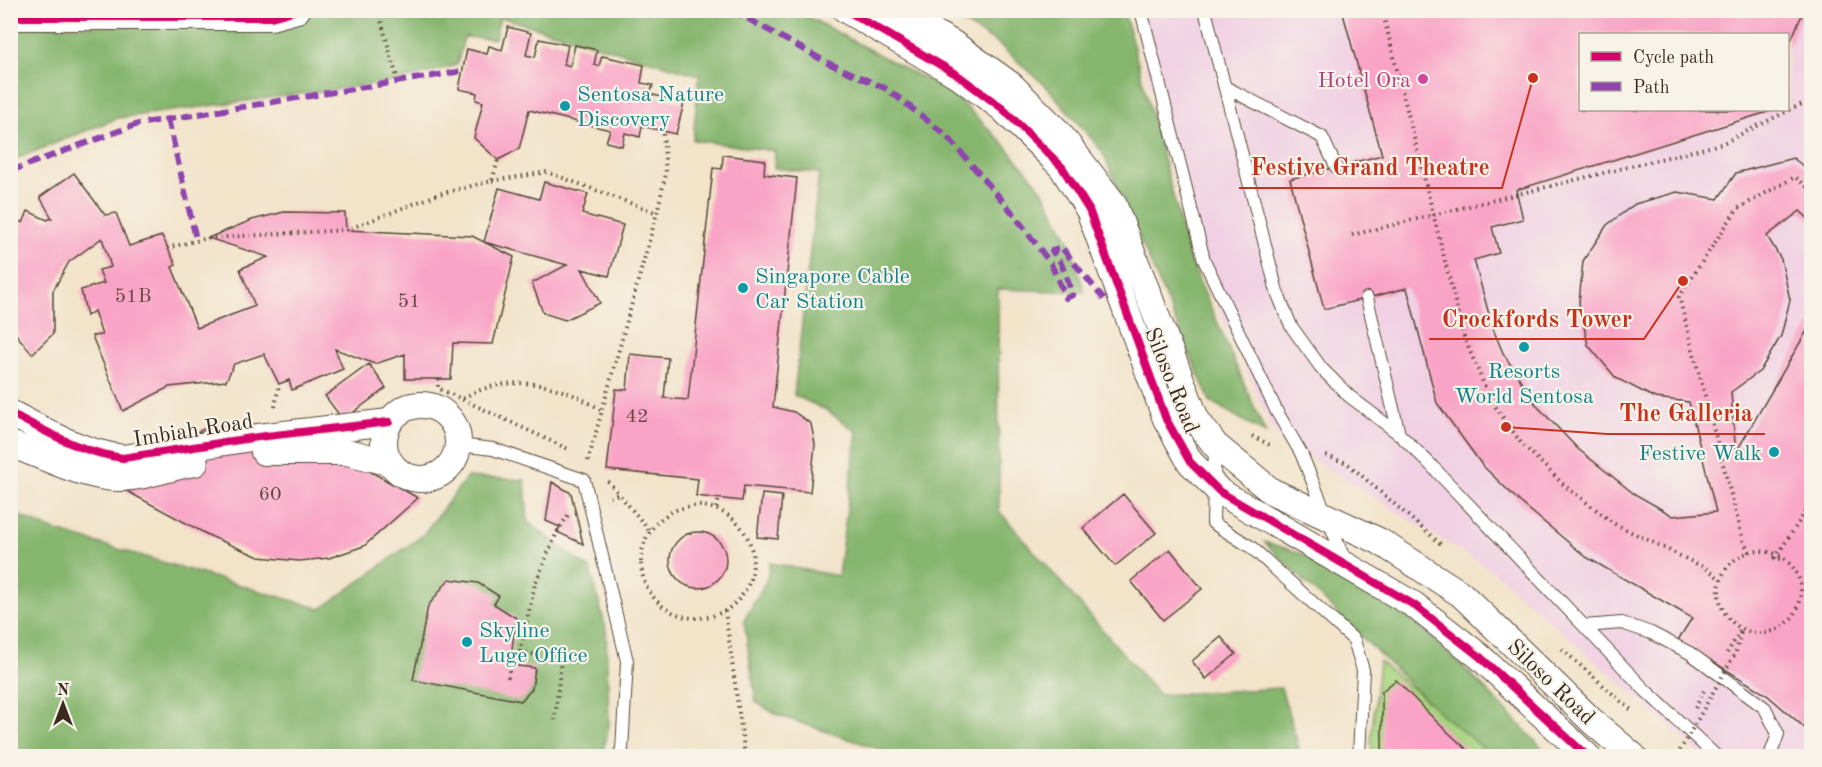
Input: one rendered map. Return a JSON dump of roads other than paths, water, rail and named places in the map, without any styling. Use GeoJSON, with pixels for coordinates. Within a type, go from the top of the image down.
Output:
{"type":"FeatureCollection","features":[{"type":"Feature","properties":{"kind":"street"},"geometry":{"type":"LineString","coordinates":[[10,17],[271,16],[297,10]]}},
{"type":"Feature","properties":{"kind":"street","name":"Siloso Road"},"geometry":{"type":"LineString","coordinates":[[846,10],[956,74],[1002,108],[1062,167],[1089,210],[1166,419],[1190,462],[1220,492],[1414,605],[1479,656],[1587,756]]}},
{"type":"Feature","properties":{"kind":"street","name":"Siloso Road"},"geometry":{"type":"LineString","coordinates":[[893,10],[952,43],[1011,85],[1058,132],[1113,202],[1196,419],[1215,445],[1271,491],[1379,541],[1461,594],[1593,722],[1633,756]]}},
{"type":"Feature","properties":{"kind":"street"},"geometry":{"type":"LineString","coordinates":[[413,406],[435,408],[453,423],[458,445],[455,458],[447,470],[436,477],[423,480],[409,478],[398,472],[388,462],[383,441],[389,422],[402,410],[413,406]]}},
{"type":"Feature","properties":{"kind":"street","name":"Imbiah Road"},"geometry":{"type":"LineString","coordinates":[[10,413],[75,446],[104,456],[123,458],[224,441],[389,422]]}},
{"type":"Feature","properties":{"kind":"street","name":"Imbiah Road"},"geometry":{"type":"LineString","coordinates":[[10,444],[94,474],[115,478],[133,477],[185,464],[262,452],[347,452],[388,462]]}},
{"type":"Feature","properties":{"kind":"lane"},"geometry":{"type":"LineString","coordinates":[[1142,10],[1204,260],[1277,412],[1300,453],[1347,564]]}},
{"type":"Feature","properties":{"kind":"lane"},"geometry":{"type":"LineString","coordinates":[[1205,10],[1277,292],[1292,326],[1329,376],[1349,396],[1399,434],[1645,690],[1716,756]]}},
{"type":"Feature","properties":{"kind":"lane"},"geometry":{"type":"LineString","coordinates":[[1225,87],[1322,137],[1336,167]]}},
{"type":"Feature","properties":{"kind":"lane"},"geometry":{"type":"LineString","coordinates":[[1367,298],[1399,434]]}},
{"type":"Feature","properties":{"kind":"lane"},"geometry":{"type":"LineString","coordinates":[[458,445],[493,449],[584,480],[627,661],[622,750],[618,756]]}},
{"type":"Feature","properties":{"kind":"lane"},"geometry":{"type":"LineString","coordinates":[[1215,445],[1212,523],[1251,547],[1354,640],[1363,670],[1359,756]]}},
{"type":"Feature","properties":{"kind":"lane"},"geometry":{"type":"LineString","coordinates":[[1584,626],[1622,623],[1651,633],[1690,653],[1766,708],[1778,734],[1770,756]]}},
{"type":"Feature","properties":{"kind":"place","name":"Festive Grand Theatre"},"geometry":{"type":"Point","coordinates":[1533,78]}},
{"type":"Feature","properties":{"kind":"place","name":"Hotel Ora"},"geometry":{"type":"Point","coordinates":[1423,79]}},
{"type":"Feature","properties":{"kind":"place","name":"Sentosa Nature Discovery"},"geometry":{"type":"Point","coordinates":[565,106]}},
{"type":"Feature","properties":{"kind":"place","name":"Crockfords Tower"},"geometry":{"type":"Point","coordinates":[1683,281]}},
{"type":"Feature","properties":{"kind":"place","name":"Singapore Cable Car Station"},"geometry":{"type":"Point","coordinates":[743,288]}},
{"type":"Feature","properties":{"kind":"place","name":"Resorts World Sentosa"},"geometry":{"type":"Point","coordinates":[1524,347]}},
{"type":"Feature","properties":{"kind":"place","name":"The Galleria"},"geometry":{"type":"Point","coordinates":[1506,427]}},
{"type":"Feature","properties":{"kind":"place","name":"Festive Walk"},"geometry":{"type":"Point","coordinates":[1774,452]}},
{"type":"Feature","properties":{"kind":"place","name":"Skyline Luge Office"},"geometry":{"type":"Point","coordinates":[467,642]}}]}
